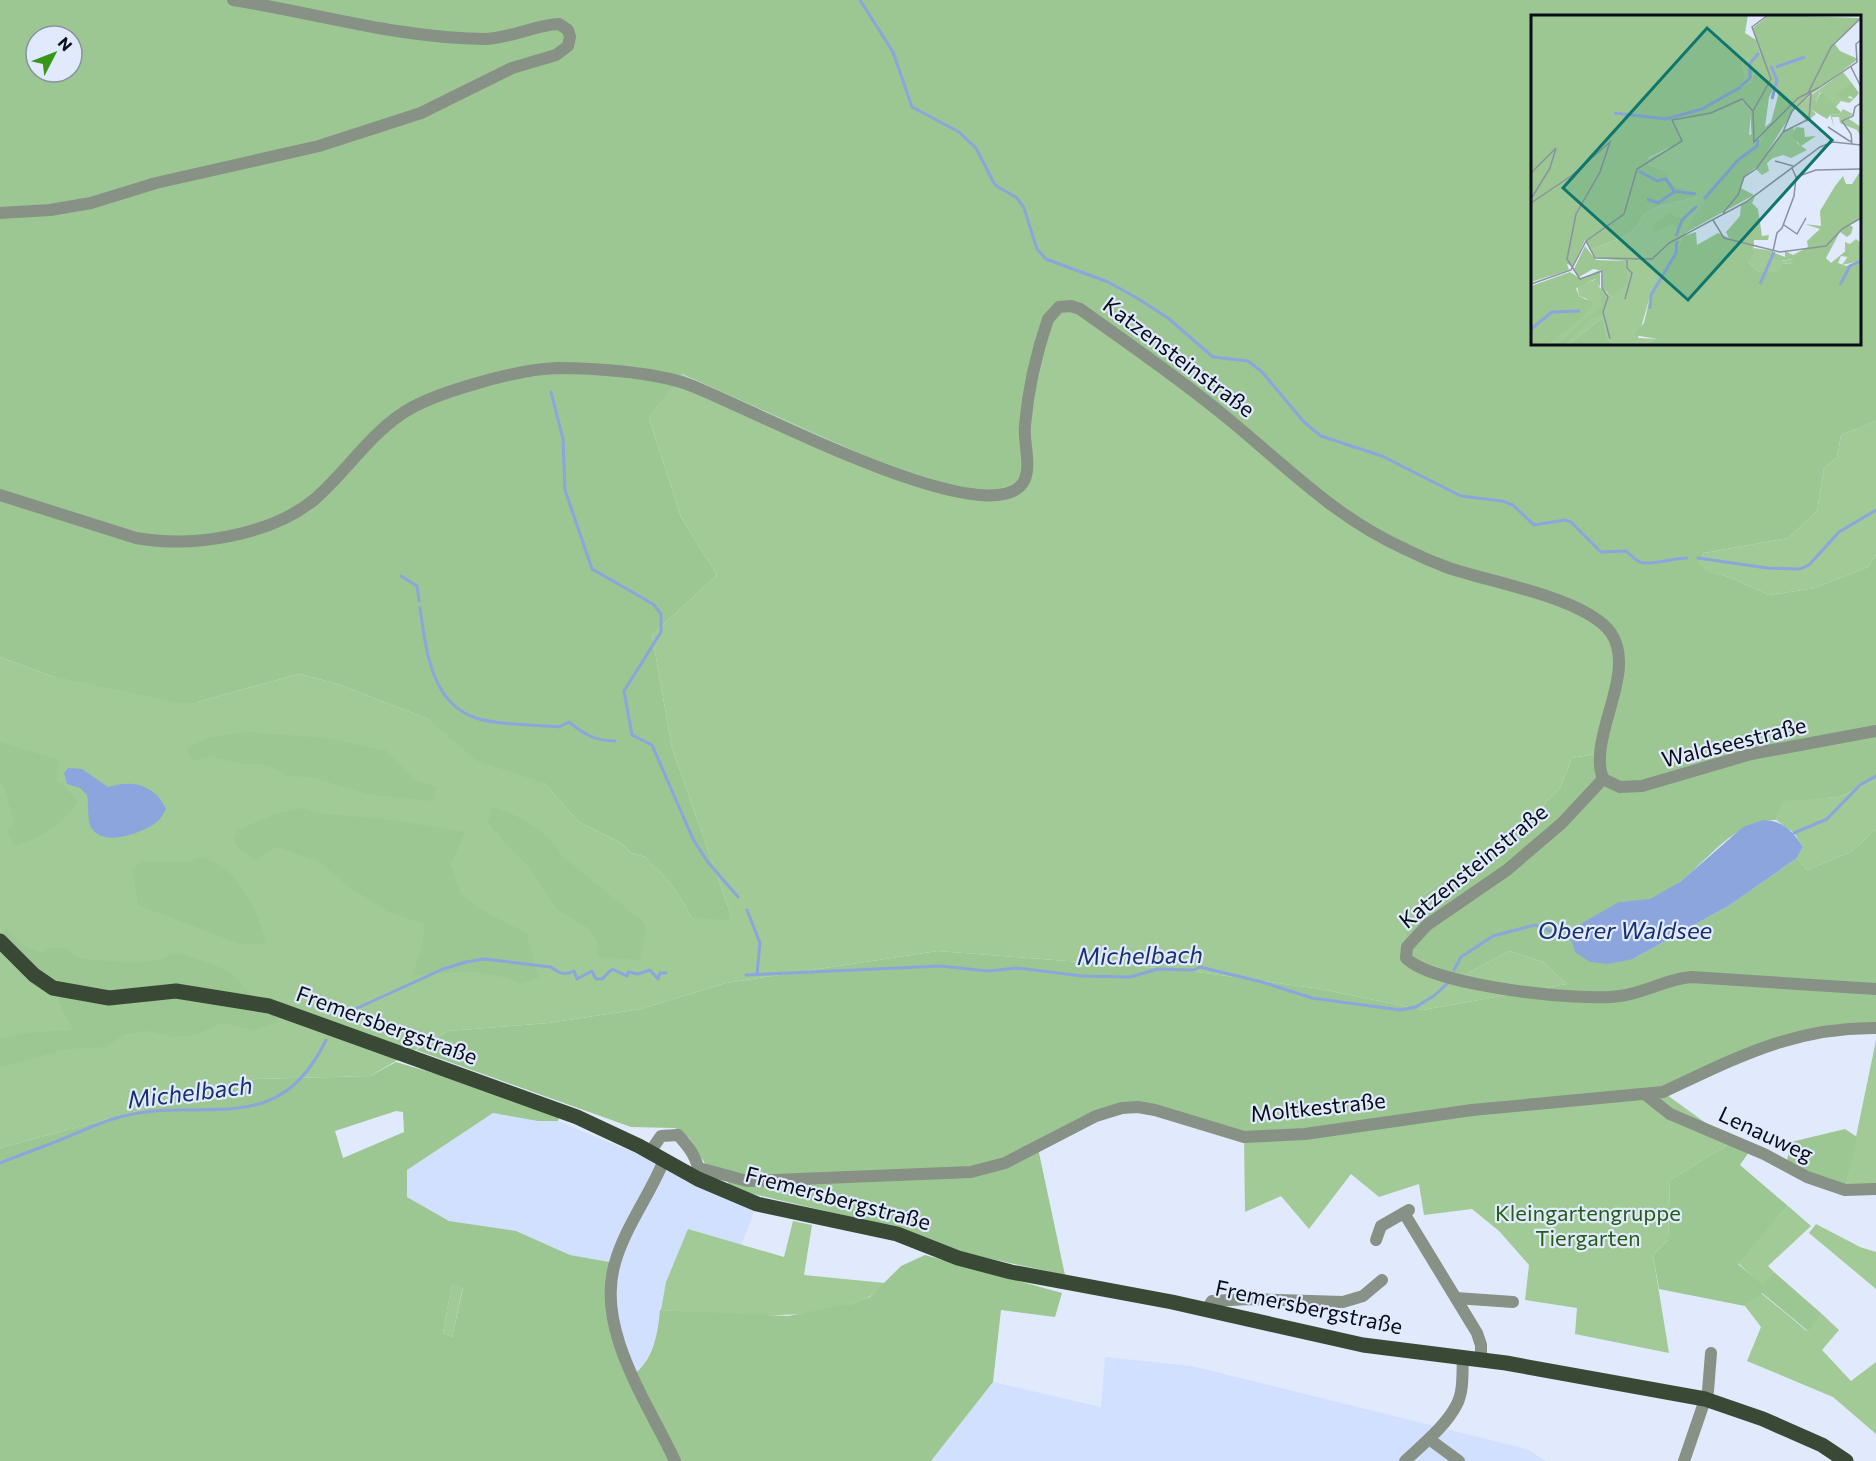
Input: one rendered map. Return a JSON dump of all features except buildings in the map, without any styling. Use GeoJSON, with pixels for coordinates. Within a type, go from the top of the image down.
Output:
{"type":"FeatureCollection","features":[{"type":"Feature","properties":{"kind":"main road","name":"Fremersbergstraße"},"geometry":{"type":"LineString","coordinates":[[0,941],[34,975],[53,988],[109,998],[176,991],[259,1003],[577,1118],[757,1204],[897,1234],[979,1264],[1207,1309],[1363,1345],[1480,1359],[1705,1400],[1802,1436],[1822,1445],[1846,1461]]}},
{"type":"Feature","properties":{"kind":"street"},"geometry":{"type":"LineString","coordinates":[[0,213],[50,210],[92,202],[156,183],[319,146],[421,113],[512,68],[556,55],[568,46],[570,37],[568,30],[559,24],[521,34],[485,39],[429,36],[233,0]]}},
{"type":"Feature","properties":{"kind":"street","name":"Katzensteinstraße"},"geometry":{"type":"LineString","coordinates":[[0,495],[136,538],[159,542],[188,542],[232,536],[274,522],[314,499],[371,439],[401,413],[477,384],[556,368],[655,376],[686,384],[860,461],[963,494],[1002,495],[1019,488],[1027,474],[1023,440],[1025,420],[1048,319],[1059,307],[1071,306],[1080,309],[1199,395],[1348,519],[1407,550],[1448,568],[1574,607],[1606,628],[1615,640],[1618,658],[1601,753],[1603,779],[1562,823],[1507,870],[1427,925],[1407,947],[1406,958],[1436,975],[1453,980],[1510,989],[1589,997],[1622,996],[1672,978],[1691,977],[1876,989]]}},
{"type":"Feature","properties":{"kind":"street","name":"Waldseestraße"},"geometry":{"type":"LineString","coordinates":[[1603,779],[1620,787],[1642,786],[1751,754],[1876,731]]}},
{"type":"Feature","properties":{"kind":"street","name":"Moltkestraße"},"geometry":{"type":"LineString","coordinates":[[698,1174],[747,1181],[970,1172],[1005,1163],[1096,1116],[1122,1108],[1138,1107],[1155,1110],[1244,1137],[1305,1134],[1549,1101],[1646,1095],[1663,1092],[1767,1044],[1829,1030],[1876,1028]]}},
{"type":"Feature","properties":{"kind":"street","name":"Lenauweg"},"geometry":{"type":"LineString","coordinates":[[1646,1095],[1670,1113],[1764,1154],[1808,1177],[1845,1190],[1876,1189]]}},
{"type":"Feature","properties":{"kind":"street"},"geometry":{"type":"LineString","coordinates":[[650,1152],[661,1136],[678,1135],[687,1145],[698,1174]]}},
{"type":"Feature","properties":{"kind":"street"},"geometry":{"type":"LineString","coordinates":[[664,1160],[615,1263],[611,1304],[615,1333],[626,1362],[675,1461]]}},
{"type":"Feature","properties":{"kind":"street"},"geometry":{"type":"LineString","coordinates":[[1376,1240],[1381,1226],[1407,1211],[1477,1333],[1481,1345],[1480,1359]]}},
{"type":"Feature","properties":{"kind":"street"},"geometry":{"type":"LineString","coordinates":[[1207,1309],[1212,1301],[1249,1299],[1343,1302],[1363,1296],[1382,1280]]}},
{"type":"Feature","properties":{"kind":"street"},"geometry":{"type":"LineString","coordinates":[[1456,1298],[1513,1302]]}},
{"type":"Feature","properties":{"kind":"street"},"geometry":{"type":"LineString","coordinates":[[1684,1461],[1705,1400],[1711,1353]]}},
{"type":"Feature","properties":{"kind":"street"},"geometry":{"type":"LineString","coordinates":[[1405,1461],[1429,1439],[1457,1405],[1461,1390],[1463,1357]]}},
{"type":"Feature","properties":{"kind":"street"},"geometry":{"type":"LineString","coordinates":[[1429,1439],[1459,1461]]}},
{"type":"Feature","properties":{"kind":"shaded area"},"geometry":{"type":"Polygon","coordinates":[[[493,1113],[538,1121],[558,1121],[757,1204],[741,1246],[689,1229],[666,1282],[657,1338],[642,1369],[633,1376],[620,1345],[614,1263],[570,1255],[516,1231],[449,1221],[407,1197],[407,1170],[493,1113]]]}},
{"type":"Feature","properties":{"kind":"shaded area"},"geometry":{"type":"Polygon","coordinates":[[[1105,1357],[1192,1366],[1527,1449],[1546,1461],[931,1461],[993,1382],[1101,1407],[1105,1357]]]}},
{"type":"Feature","properties":{"kind":"green space"},"geometry":{"type":"Polygon","coordinates":[[[0,0],[1876,0],[1876,421],[1841,435],[1837,458],[1824,468],[1817,511],[1788,538],[1704,553],[1699,562],[1706,571],[1729,577],[1769,595],[1815,588],[1868,567],[1876,555],[1876,780],[1839,797],[1782,801],[1776,820],[1757,823],[1741,830],[1668,890],[1648,900],[1619,902],[1633,959],[1730,905],[1797,858],[1807,870],[1851,852],[1876,829],[1876,1028],[1793,1037],[1663,1092],[1244,1137],[1122,1108],[1038,1148],[1065,1275],[955,1251],[902,1229],[728,1188],[728,1171],[706,1165],[689,1138],[675,1128],[631,1127],[416,1050],[448,1031],[548,1023],[641,1009],[726,983],[938,951],[1183,970],[1321,989],[1423,1010],[1567,984],[1543,962],[1509,951],[1459,978],[1400,949],[1424,894],[1527,822],[1560,788],[1572,758],[1601,753],[1617,647],[1591,617],[1448,568],[1369,532],[1080,309],[1052,313],[1023,440],[1027,474],[985,497],[863,455],[682,374],[649,418],[681,517],[717,575],[652,635],[672,748],[732,918],[723,920],[691,917],[675,890],[646,857],[631,853],[621,843],[579,822],[544,783],[477,761],[428,719],[338,684],[299,674],[197,702],[181,703],[51,676],[0,657],[0,0]]]}},
{"type":"Feature","properties":{"kind":"green space"},"geometry":{"type":"Polygon","coordinates":[[[1064,306],[1591,617],[1617,647],[1601,753],[1572,758],[1560,788],[1527,822],[1424,894],[1459,978],[1509,951],[1543,962],[1567,984],[1423,1010],[1321,989],[1183,970],[938,951],[726,983],[641,1009],[548,1023],[448,1031],[370,1076],[256,1079],[0,1148],[0,657],[51,676],[197,702],[299,674],[338,684],[428,719],[445,732],[544,783],[579,822],[621,843],[631,853],[646,857],[675,890],[691,917],[732,918],[672,748],[652,635],[717,575],[681,517],[649,418],[681,374],[863,455],[1023,440],[1045,328],[1064,306]]]}},
{"type":"Feature","properties":{"kind":"green space"},"geometry":{"type":"Polygon","coordinates":[[[1876,421],[1876,555],[1868,567],[1815,588],[1769,595],[1729,577],[1705,571],[1699,562],[1704,553],[1788,538],[1817,511],[1824,468],[1837,458],[1841,435],[1876,421]]]}},
{"type":"Feature","properties":{"kind":"green space"},"geometry":{"type":"Polygon","coordinates":[[[245,731],[331,739],[386,750],[414,779],[436,787],[433,801],[366,794],[312,777],[286,776],[270,765],[238,763],[210,756],[192,761],[186,749],[205,739],[245,731]]]}},
{"type":"Feature","properties":{"kind":"green space"},"geometry":{"type":"Polygon","coordinates":[[[0,742],[60,760],[56,781],[65,786],[77,802],[64,818],[49,830],[14,847],[7,830],[14,822],[4,787],[0,783],[0,742]]]}},
{"type":"Feature","properties":{"kind":"green space"},"geometry":{"type":"Polygon","coordinates":[[[1876,780],[1876,829],[1851,852],[1807,870],[1797,858],[1803,847],[1794,833],[1776,820],[1781,800],[1839,797],[1876,780]]]}},
{"type":"Feature","properties":{"kind":"green space"},"geometry":{"type":"Polygon","coordinates":[[[492,807],[511,813],[542,832],[557,847],[561,855],[643,922],[646,927],[640,960],[598,957],[597,941],[588,928],[557,909],[527,865],[488,824],[492,807]]]}},
{"type":"Feature","properties":{"kind":"green space"},"geometry":{"type":"Polygon","coordinates":[[[303,808],[326,814],[393,820],[465,832],[451,864],[460,892],[478,908],[526,933],[539,978],[521,984],[481,973],[412,975],[421,950],[425,924],[389,912],[346,885],[320,862],[276,847],[255,861],[233,842],[237,830],[276,814],[303,808]]]}},
{"type":"Feature","properties":{"kind":"green space"},"geometry":{"type":"Polygon","coordinates":[[[197,857],[219,864],[243,889],[255,911],[266,944],[240,944],[138,905],[132,869],[143,861],[191,862],[197,857]]]}},
{"type":"Feature","properties":{"kind":"green space"},"geometry":{"type":"Polygon","coordinates":[[[7,929],[26,947],[41,953],[51,948],[65,948],[82,959],[136,963],[162,959],[173,954],[186,955],[229,971],[259,1003],[176,991],[109,998],[53,988],[0,936],[7,929]]]}},
{"type":"Feature","properties":{"kind":"green space"},"geometry":{"type":"Polygon","coordinates":[[[60,994],[173,996],[279,1015],[275,1023],[255,1030],[222,1023],[196,1035],[172,1037],[149,1031],[123,1035],[106,1047],[67,1049],[0,1067],[0,1038],[25,1033],[73,1030],[58,1001],[60,994]]]}},
{"type":"Feature","properties":{"kind":"green space"},"geometry":{"type":"Polygon","coordinates":[[[1876,1040],[1876,1189],[1845,1190],[1876,1040]]]}},
{"type":"Feature","properties":{"kind":"green space"},"geometry":{"type":"Polygon","coordinates":[[[396,1062],[561,1111],[558,1121],[538,1121],[493,1113],[407,1170],[407,1197],[449,1221],[516,1231],[570,1255],[615,1263],[611,1289],[633,1375],[650,1355],[658,1328],[660,1310],[788,1316],[852,1304],[870,1297],[901,1266],[925,1255],[1062,1293],[1055,1317],[1001,1310],[993,1382],[931,1461],[0,1461],[0,1148],[256,1079],[370,1076],[396,1062]],[[396,1111],[335,1131],[343,1158],[404,1132],[403,1112],[396,1111]],[[452,1284],[443,1333],[452,1337],[463,1288],[452,1284]]]}},
{"type":"Feature","properties":{"kind":"green space","name":"Kleingartengruppe Tiergarten"},"geometry":{"type":"Polygon","coordinates":[[[1663,1092],[1732,1142],[1670,1180],[1668,1240],[1653,1255],[1669,1353],[1575,1334],[1577,1308],[1525,1300],[1529,1265],[1499,1231],[1472,1209],[1424,1215],[1419,1184],[1379,1197],[1351,1174],[1309,1229],[1281,1196],[1245,1212],[1244,1137],[1663,1092]]]}},
{"type":"Feature","properties":{"kind":"green space"},"geometry":{"type":"Polygon","coordinates":[[[1845,1129],[1857,1137],[1845,1190],[1786,1165],[1791,1142],[1845,1129]]]}},
{"type":"Feature","properties":{"kind":"green space"},"geometry":{"type":"Polygon","coordinates":[[[1732,1142],[1751,1149],[1740,1165],[1788,1206],[1738,1264],[1763,1285],[1774,1272],[1822,1314],[1808,1331],[1762,1293],[1745,1306],[1659,1289],[1653,1255],[1668,1240],[1670,1180],[1732,1142]]]}},
{"type":"Feature","properties":{"kind":"green space"},"geometry":{"type":"Polygon","coordinates":[[[1788,1206],[1811,1226],[1768,1266],[1774,1272],[1763,1286],[1738,1263],[1788,1206]]]}},
{"type":"Feature","properties":{"kind":"green space"},"geometry":{"type":"Polygon","coordinates":[[[793,1221],[812,1225],[804,1275],[885,1283],[867,1298],[820,1312],[738,1315],[661,1310],[666,1282],[688,1229],[784,1257],[793,1221]]]}},
{"type":"Feature","properties":{"kind":"green space"},"geometry":{"type":"Polygon","coordinates":[[[1816,1224],[1860,1247],[1876,1252],[1876,1289],[1809,1233],[1816,1224]]]}},
{"type":"Feature","properties":{"kind":"green space"},"geometry":{"type":"Polygon","coordinates":[[[452,1283],[463,1287],[452,1337],[443,1333],[452,1283]]]}},
{"type":"Feature","properties":{"kind":"green space"},"geometry":{"type":"Polygon","coordinates":[[[1761,1293],[1807,1331],[1822,1314],[1839,1330],[1822,1350],[1851,1381],[1876,1362],[1876,1434],[1833,1397],[1747,1361],[1761,1327],[1745,1306],[1761,1293]]]}},
{"type":"Feature","properties":{"kind":"water"},"geometry":{"type":"Polygon","coordinates":[[[68,768],[82,769],[108,787],[126,784],[142,786],[156,794],[166,809],[158,821],[144,830],[114,838],[104,837],[97,834],[91,827],[87,795],[80,788],[67,784],[64,773],[68,768]]]}},
{"type":"Feature","properties":{"kind":"water","name":"Oberer Waldsee"},"geometry":{"type":"Polygon","coordinates":[[[1763,820],[1781,824],[1795,836],[1803,847],[1797,858],[1730,905],[1633,959],[1608,964],[1590,962],[1575,952],[1571,939],[1577,926],[1619,902],[1650,899],[1680,882],[1743,827],[1763,820]]]}},
{"type":"Feature","properties":{"kind":"waterway"},"geometry":{"type":"LineString","coordinates":[[860,0],[893,52],[912,107],[959,132],[976,148],[995,185],[1017,198],[1024,208],[1037,249],[1046,259],[1108,282],[1137,298],[1168,318],[1213,357],[1248,361],[1262,372],[1304,422],[1321,436],[1382,456],[1461,496],[1502,501],[1513,505],[1534,525],[1565,520],[1571,522],[1601,552],[1626,551],[1642,563],[1687,558]]}},
{"type":"Feature","properties":{"kind":"waterway"},"geometry":{"type":"LineString","coordinates":[[551,392],[563,439],[565,490],[592,569],[653,604],[661,614],[661,632],[624,691],[632,735],[652,745],[693,839],[707,861],[738,897]]}},
{"type":"Feature","properties":{"kind":"waterway"},"geometry":{"type":"LineString","coordinates":[[1698,558],[1767,568],[1800,569],[1809,565],[1839,532],[1876,510]]}},
{"type":"Feature","properties":{"kind":"waterway"},"geometry":{"type":"LineString","coordinates":[[401,576],[417,586],[419,601]]}},
{"type":"Feature","properties":{"kind":"waterway"},"geometry":{"type":"LineString","coordinates":[[420,608],[433,672],[449,700],[461,711],[476,718],[505,723],[559,727],[569,722],[590,736],[615,741]]}},
{"type":"Feature","properties":{"kind":"waterway","name":"Michelbach"},"geometry":{"type":"LineString","coordinates":[[1794,833],[1827,819],[1860,785],[1876,776]]}},
{"type":"Feature","properties":{"kind":"waterway"},"geometry":{"type":"LineString","coordinates":[[747,910],[760,943],[757,974]]}},
{"type":"Feature","properties":{"kind":"waterway","name":"Michelbach"},"geometry":{"type":"LineString","coordinates":[[1454,970],[1461,957],[1493,936],[1535,925],[1571,939]]}},
{"type":"Feature","properties":{"kind":"waterway","name":"Michelbach"},"geometry":{"type":"LineString","coordinates":[[340,1016],[443,969],[484,959],[551,967],[564,974],[574,971],[577,979],[592,971],[596,979],[602,979],[612,969],[627,976],[628,972],[638,974],[650,970],[658,979],[660,973],[666,973]]}},
{"type":"Feature","properties":{"kind":"waterway","name":"Michelbach"},"geometry":{"type":"LineString","coordinates":[[746,975],[941,966],[987,971],[1018,968],[1082,976],[1130,977],[1158,969],[1194,970],[1200,967],[1262,982],[1312,998],[1400,1010],[1416,1007],[1435,995],[1449,982]]}},
{"type":"Feature","properties":{"kind":"waterway","name":"Michelbach"},"geometry":{"type":"LineString","coordinates":[[0,1163],[124,1116],[155,1111],[238,1108],[263,1103],[286,1091],[307,1071],[326,1040]]}}]}
